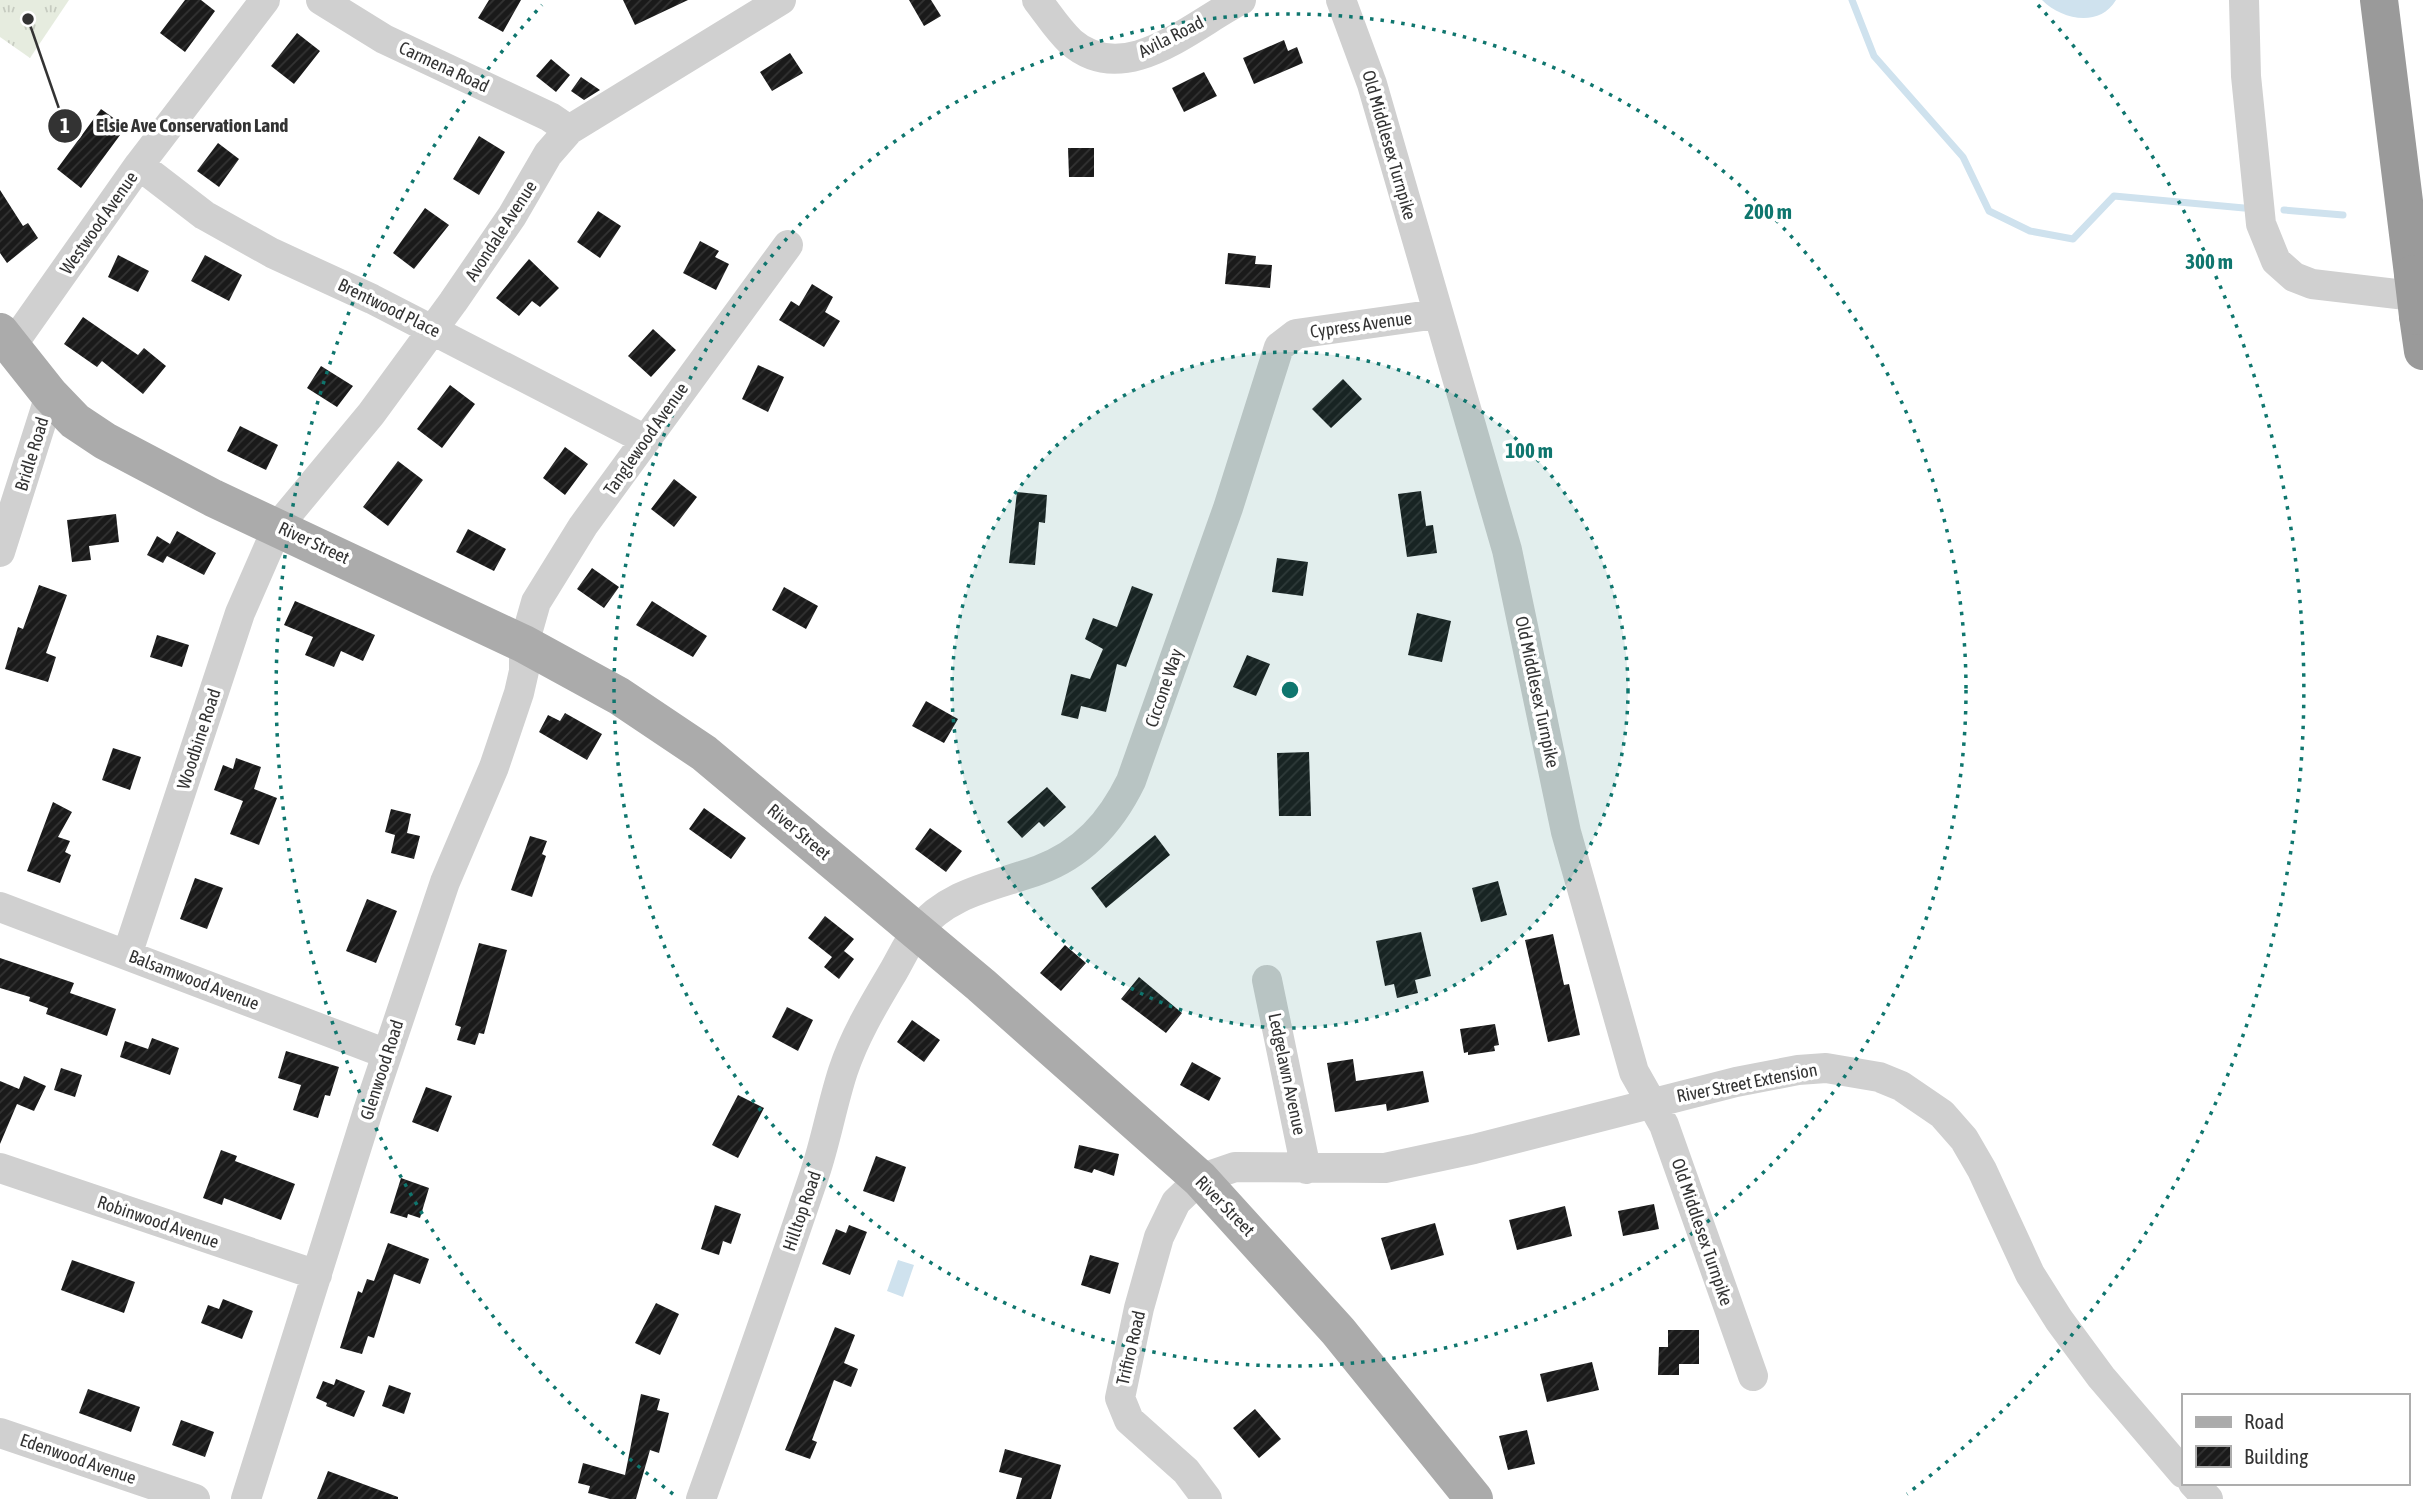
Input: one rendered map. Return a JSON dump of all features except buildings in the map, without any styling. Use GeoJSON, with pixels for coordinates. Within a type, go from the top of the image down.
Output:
{"type":"FeatureCollection","features":[{"type":"Feature","properties":{"kind":"highway"},"geometry":{"type":"LineString","coordinates":[[2379,0],[2419,309]]}},
{"type":"Feature","properties":{"kind":"main road","name":"River Street"},"geometry":{"type":"LineString","coordinates":[[5,340],[75,421],[105,442],[213,498],[278,526],[524,644],[619,696],[704,753],[917,931],[1200,1179],[1338,1331],[1474,1499]]}},
{"type":"Feature","properties":{"kind":"street","name":"Westwood Avenue"},"geometry":{"type":"LineString","coordinates":[[5,340],[265,0]]}},
{"type":"Feature","properties":{"kind":"street","name":"Carmena Road"},"geometry":{"type":"LineString","coordinates":[[321,0],[384,39],[550,117],[569,130]]}},
{"type":"Feature","properties":{"kind":"street","name":"Avondale Avenue"},"geometry":{"type":"LineString","coordinates":[[278,526],[370,414],[433,329],[512,216],[548,154],[569,130],[781,0]]}},
{"type":"Feature","properties":{"kind":"street","name":"Avila Road"},"geometry":{"type":"LineString","coordinates":[[1037,0],[1078,47],[1098,57],[1119,60],[1151,51],[1241,0]]}},
{"type":"Feature","properties":{"kind":"street","name":"Old Middlesex Turnpike"},"geometry":{"type":"LineString","coordinates":[[1341,0],[1372,84],[1507,550],[1566,832],[1634,1072],[1664,1125],[1753,1376]]}},
{"type":"Feature","properties":{"kind":"street"},"geometry":{"type":"LineString","coordinates":[[2244,0],[2246,76],[2261,224],[2276,261],[2294,277],[2312,284],[2419,309]]}},
{"type":"Feature","properties":{"kind":"street","name":"Brentwood Place"},"geometry":{"type":"LineString","coordinates":[[139,165],[205,215],[272,253],[433,329],[646,440]]}},
{"type":"Feature","properties":{"kind":"street","name":"Tanglewood Avenue"},"geometry":{"type":"LineString","coordinates":[[524,644],[532,612],[551,575],[788,245]]}},
{"type":"Feature","properties":{"kind":"street","name":"Cypress Avenue"},"geometry":{"type":"LineString","coordinates":[[1285,339],[1296,334],[1437,314]]}},
{"type":"Feature","properties":{"kind":"street","name":"Ciccone Way"},"geometry":{"type":"LineString","coordinates":[[917,931],[939,909],[961,896],[1042,869],[1081,847],[1116,809],[1150,729],[1240,474],[1274,359],[1285,339]]}},
{"type":"Feature","properties":{"kind":"street","name":"Bridle Road"},"geometry":{"type":"LineString","coordinates":[[0,552],[10,488],[50,395]]}},
{"type":"Feature","properties":{"kind":"street","name":"Woodbine Road"},"geometry":{"type":"LineString","coordinates":[[127,955],[240,613],[278,526]]}},
{"type":"Feature","properties":{"kind":"street","name":"Glenwood Road"},"geometry":{"type":"LineString","coordinates":[[247,1499],[387,1054],[445,882],[498,754],[522,682],[524,644]]}},
{"type":"Feature","properties":{"kind":"street","name":"Balsamwood Avenue"},"geometry":{"type":"LineString","coordinates":[[0,907],[387,1054]]}},
{"type":"Feature","properties":{"kind":"street","name":"Hilltop Road"},"geometry":{"type":"LineString","coordinates":[[701,1499],[822,1150],[852,1048],[917,931]]}},
{"type":"Feature","properties":{"kind":"street","name":"Ledgelawn Avenue"},"geometry":{"type":"LineString","coordinates":[[1267,980],[1306,1169]]}},
{"type":"Feature","properties":{"kind":"street","name":"River Street Extension"},"geometry":{"type":"LineString","coordinates":[[1200,1179],[1235,1167],[1385,1168],[1649,1102],[1798,1070],[1826,1068],[1880,1077],[1922,1099],[1942,1114],[1964,1139],[1982,1170],[2030,1274],[2059,1320],[2101,1377],[2182,1471]]}},
{"type":"Feature","properties":{"kind":"street","name":"Robinwood Avenue"},"geometry":{"type":"LineString","coordinates":[[0,1168],[317,1275]]}},
{"type":"Feature","properties":{"kind":"street","name":"Trifiro Road"},"geometry":{"type":"LineString","coordinates":[[1200,1179],[1176,1202],[1159,1237],[1139,1308],[1120,1398],[1129,1420],[1186,1471],[1207,1499]]}},
{"type":"Feature","properties":{"kind":"street","name":"Edenwood Avenue"},"geometry":{"type":"LineString","coordinates":[[0,1433],[195,1499]]}},
{"type":"Feature","properties":{"kind":"street"},"geometry":{"type":"LineString","coordinates":[[2195,1485],[2208,1499]]}},
{"type":"Feature","properties":{"kind":"green space"},"geometry":{"type":"Polygon","coordinates":[[[0,0],[69,0],[30,58],[0,37],[0,0]]]}},
{"type":"Feature","properties":{"kind":"water"},"geometry":{"type":"Polygon","coordinates":[[[2042,0],[2116,0],[2100,15],[2080,18],[2060,12],[2042,0]]]}},
{"type":"Feature","properties":{"kind":"water"},"geometry":{"type":"Polygon","coordinates":[[[898,1260],[914,1265],[903,1297],[887,1291],[898,1260]]]}},
{"type":"Feature","properties":{"kind":"waterway"},"geometry":{"type":"LineString","coordinates":[[1852,0],[1874,56],[1963,157],[1989,211],[2030,231],[2073,239],[2114,196],[2244,208]]}},
{"type":"Feature","properties":{"kind":"waterway"},"geometry":{"type":"LineString","coordinates":[[2284,210],[2343,215]]}},
{"type":"Feature","properties":{"kind":"place","name":"Elsie Ave Conservation Land"},"geometry":{"type":"Point","coordinates":[28,19]}}]}
